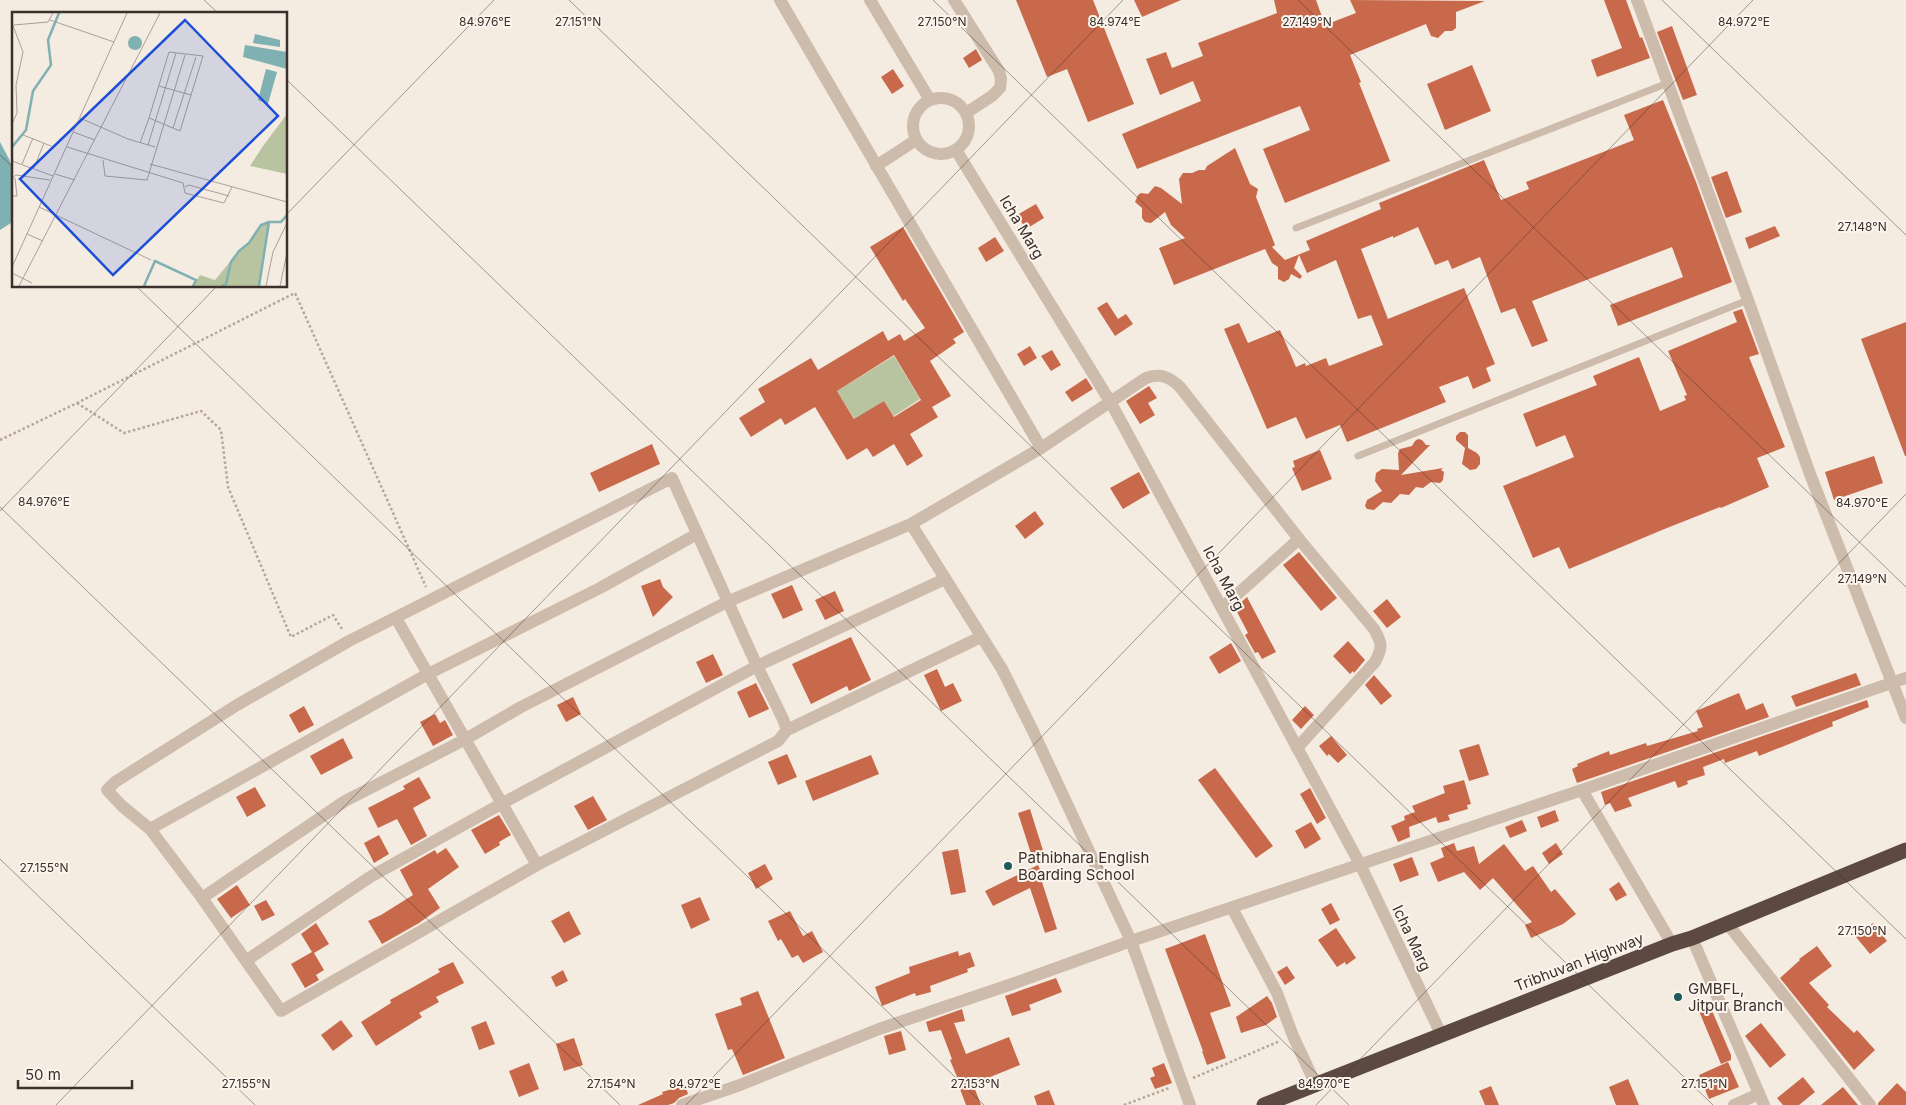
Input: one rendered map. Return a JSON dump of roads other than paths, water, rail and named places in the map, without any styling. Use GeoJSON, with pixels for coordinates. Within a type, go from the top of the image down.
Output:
{"type":"FeatureCollection","features":[{"type":"Feature","properties":{"kind":"highway","name":"Tribhuvan Highway"},"geometry":{"type":"LineString","coordinates":[[1264,1105],[1441,1034],[1672,944],[1692,938],[1906,850]]}},
{"type":"Feature","properties":{"kind":"street"},"geometry":{"type":"LineString","coordinates":[[780,0],[1041,448]]}},
{"type":"Feature","properties":{"kind":"street"},"geometry":{"type":"LineString","coordinates":[[870,0],[930,100]]}},
{"type":"Feature","properties":{"kind":"street"},"geometry":{"type":"LineString","coordinates":[[954,0],[999,71],[1001,79],[1000,88],[992,96],[966,113]]}},
{"type":"Feature","properties":{"kind":"street"},"geometry":{"type":"LineString","coordinates":[[1637,0],[1810,474],[1906,718]]}},
{"type":"Feature","properties":{"kind":"street"},"geometry":{"type":"LineString","coordinates":[[940,98],[950,100],[959,105],[966,113],[969,123],[968,134],[964,143],[956,150],[948,154],[930,152],[916,140],[913,122],[916,113],[922,105],[930,100],[940,98]]}},
{"type":"Feature","properties":{"kind":"street"},"geometry":{"type":"LineString","coordinates":[[876,166],[916,140]]}},
{"type":"Feature","properties":{"kind":"street","name":"Icha Marg"},"geometry":{"type":"LineString","coordinates":[[956,150],[1111,403],[1360,864],[1441,1034]]}},
{"type":"Feature","properties":{"kind":"street"},"geometry":{"type":"LineString","coordinates":[[202,898],[345,801],[464,740],[521,707],[729,601],[911,524],[1041,448],[1146,378],[1154,376],[1164,376],[1173,380],[1299,539],[1374,629],[1380,640],[1381,650],[1375,662],[1297,748]]}},
{"type":"Feature","properties":{"kind":"street"},"geometry":{"type":"LineString","coordinates":[[787,730],[672,478],[349,642],[237,705],[114,782],[108,790],[122,806],[150,830],[247,960],[281,1011],[536,865],[778,741],[787,730],[981,637]]}},
{"type":"Feature","properties":{"kind":"street"},"geometry":{"type":"LineString","coordinates":[[911,524],[1002,669],[1032,729],[1131,941],[1190,1105]]}},
{"type":"Feature","properties":{"kind":"street"},"geometry":{"type":"LineString","coordinates":[[150,830],[428,674],[600,588],[697,534]]}},
{"type":"Feature","properties":{"kind":"street"},"geometry":{"type":"LineString","coordinates":[[1222,608],[1299,539]]}},
{"type":"Feature","properties":{"kind":"street"},"geometry":{"type":"LineString","coordinates":[[247,960],[370,876],[501,804],[757,666],[945,579]]}},
{"type":"Feature","properties":{"kind":"street"},"geometry":{"type":"LineString","coordinates":[[396,618],[536,865]]}},
{"type":"Feature","properties":{"kind":"street"},"geometry":{"type":"LineString","coordinates":[[682,1105],[740,1085],[879,1029],[1131,941],[1582,790],[1906,678]]}},
{"type":"Feature","properties":{"kind":"street"},"geometry":{"type":"LineString","coordinates":[[1582,790],[1672,944]]}},
{"type":"Feature","properties":{"kind":"street"},"geometry":{"type":"LineString","coordinates":[[1232,908],[1277,993],[1293,1036],[1316,1085]]}},
{"type":"Feature","properties":{"kind":"street"},"geometry":{"type":"LineString","coordinates":[[1727,923],[1870,1105]]}},
{"type":"Feature","properties":{"kind":"street"},"geometry":{"type":"LineString","coordinates":[[1692,938],[1762,1100],[1734,1105]]}},
{"type":"Feature","properties":{"kind":"lane"},"geometry":{"type":"LineString","coordinates":[[1296,228],[1668,83]]}},
{"type":"Feature","properties":{"kind":"lane"},"geometry":{"type":"LineString","coordinates":[[1358,456],[1748,300]]}},
{"type":"Feature","properties":{"kind":"water"},"geometry":{"type":"Polygon","coordinates":[[[0,142],[12,167],[12,222],[0,230],[0,142]]]}},
{"type":"Feature","properties":{"kind":"place","name":"Pathibhara English Boarding School"},"geometry":{"type":"Point","coordinates":[1008,866]}},
{"type":"Feature","properties":{"kind":"place","name":"GMBFL, Jitpur Branch"},"geometry":{"type":"Point","coordinates":[1678,997]}}]}
